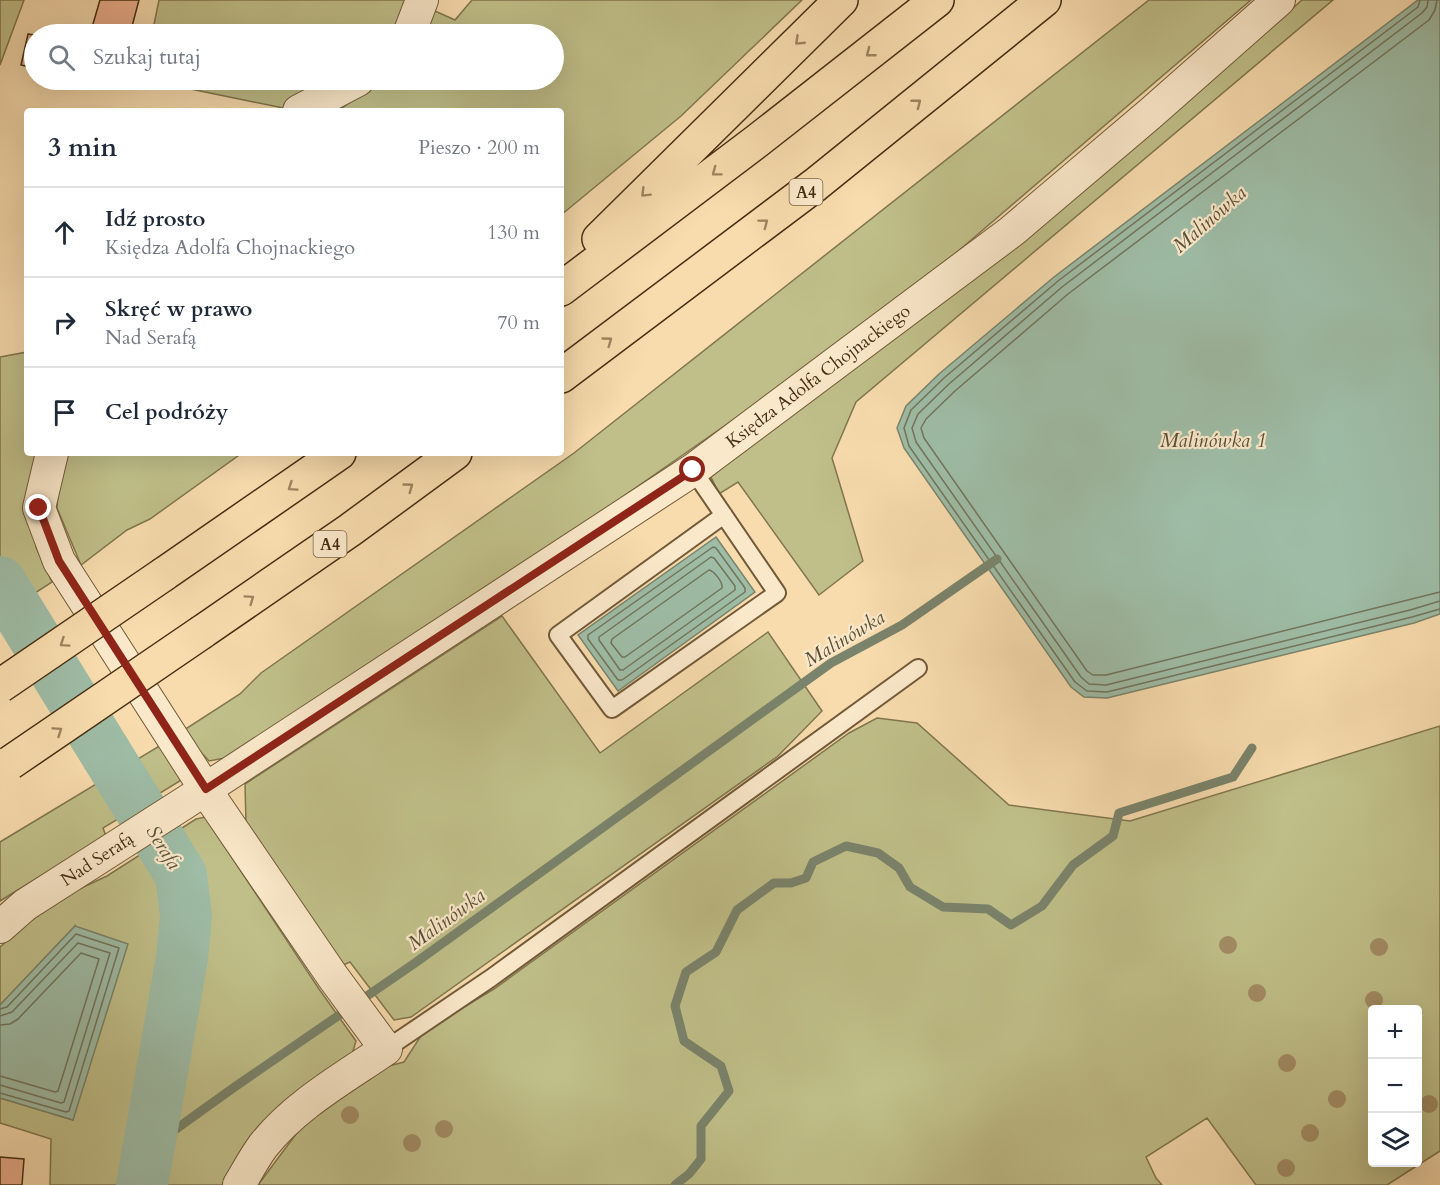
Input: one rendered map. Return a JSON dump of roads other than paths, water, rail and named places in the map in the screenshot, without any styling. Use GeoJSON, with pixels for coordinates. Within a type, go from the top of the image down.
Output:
{"type":"FeatureCollection","features":[{"type":"Feature","properties":{"kind":"highway"},"geometry":{"type":"LineString","coordinates":[[564,273],[841,0]]}},
{"type":"Feature","properties":{"kind":"highway"},"geometry":{"type":"LineString","coordinates":[[564,287],[757,141],[937,0]]}},
{"type":"Feature","properties":{"kind":"highway","name":"A4"},"geometry":{"type":"LineString","coordinates":[[564,374],[814,185],[1044,0]]}},
{"type":"Feature","properties":{"kind":"highway"},"geometry":{"type":"LineString","coordinates":[[0,686],[335,456]]}},
{"type":"Feature","properties":{"kind":"highway","name":"A4"},"geometry":{"type":"LineString","coordinates":[[5,766],[350,530],[451,456]]}},
{"type":"Feature","properties":{"kind":"street"},"geometry":{"type":"LineString","coordinates":[[413,24],[422,0]]}},
{"type":"Feature","properties":{"kind":"street","name":"Księdza Adolfa Chojnackiego"},"geometry":{"type":"LineString","coordinates":[[196,796],[693,470],[1012,231],[1279,0]]}},
{"type":"Feature","properties":{"kind":"street"},"geometry":{"type":"LineString","coordinates":[[305,108],[339,90]]}},
{"type":"Feature","properties":{"kind":"street"},"geometry":{"type":"LineString","coordinates":[[51,456],[39,508],[59,561],[196,796],[382,1043],[291,1118],[264,1146],[238,1185]]}},
{"type":"Feature","properties":{"kind":"street","name":"Nad Serafą"},"geometry":{"type":"LineString","coordinates":[[0,927],[25,905],[196,796]]}},
{"type":"Feature","properties":{"kind":"lane"},"geometry":{"type":"LineString","coordinates":[[693,470],[724,515],[777,593],[612,709],[558,635],[724,515]]}},
{"type":"Feature","properties":{"kind":"lane"},"geometry":{"type":"LineString","coordinates":[[382,1043],[491,978],[918,668]]}},
{"type":"Feature","properties":{"kind":"water","name":"Malinówka 1"},"geometry":{"type":"Polygon","coordinates":[[[1418,0],[1440,0],[1440,614],[1414,623],[1107,698],[1084,697],[1071,687],[904,448],[897,428],[906,406],[939,374],[1054,277],[1418,0]]]}},
{"type":"Feature","properties":{"kind":"water"},"geometry":{"type":"Polygon","coordinates":[[[716,537],[755,592],[618,691],[578,635],[716,537]]]}},
{"type":"Feature","properties":{"kind":"water"},"geometry":{"type":"Polygon","coordinates":[[[75,926],[128,944],[73,1120],[0,1098],[0,1005],[75,926]]]}},
{"type":"Feature","properties":{"kind":"waterway","name":"Malinówka"},"geometry":{"type":"LineString","coordinates":[[150,1143],[176,1129],[415,963],[831,663],[902,625],[997,559]]}},
{"type":"Feature","properties":{"kind":"waterway","name":"Serafa"},"geometry":{"type":"LineString","coordinates":[[0,582],[181,875],[186,916],[182,958],[142,1185]]}},
{"type":"Feature","properties":{"kind":"waterway"},"geometry":{"type":"LineString","coordinates":[[675,1185],[689,1174],[701,1159],[701,1126],[729,1091],[721,1066],[684,1041],[675,1006],[686,972],[716,952],[737,910],[774,883],[791,883],[806,878],[813,862],[846,846],[878,853],[899,868],[910,887],[943,907],[988,909],[1011,925],[1042,906],[1073,865],[1113,836],[1119,813],[1233,777],[1252,748]]}}]}
